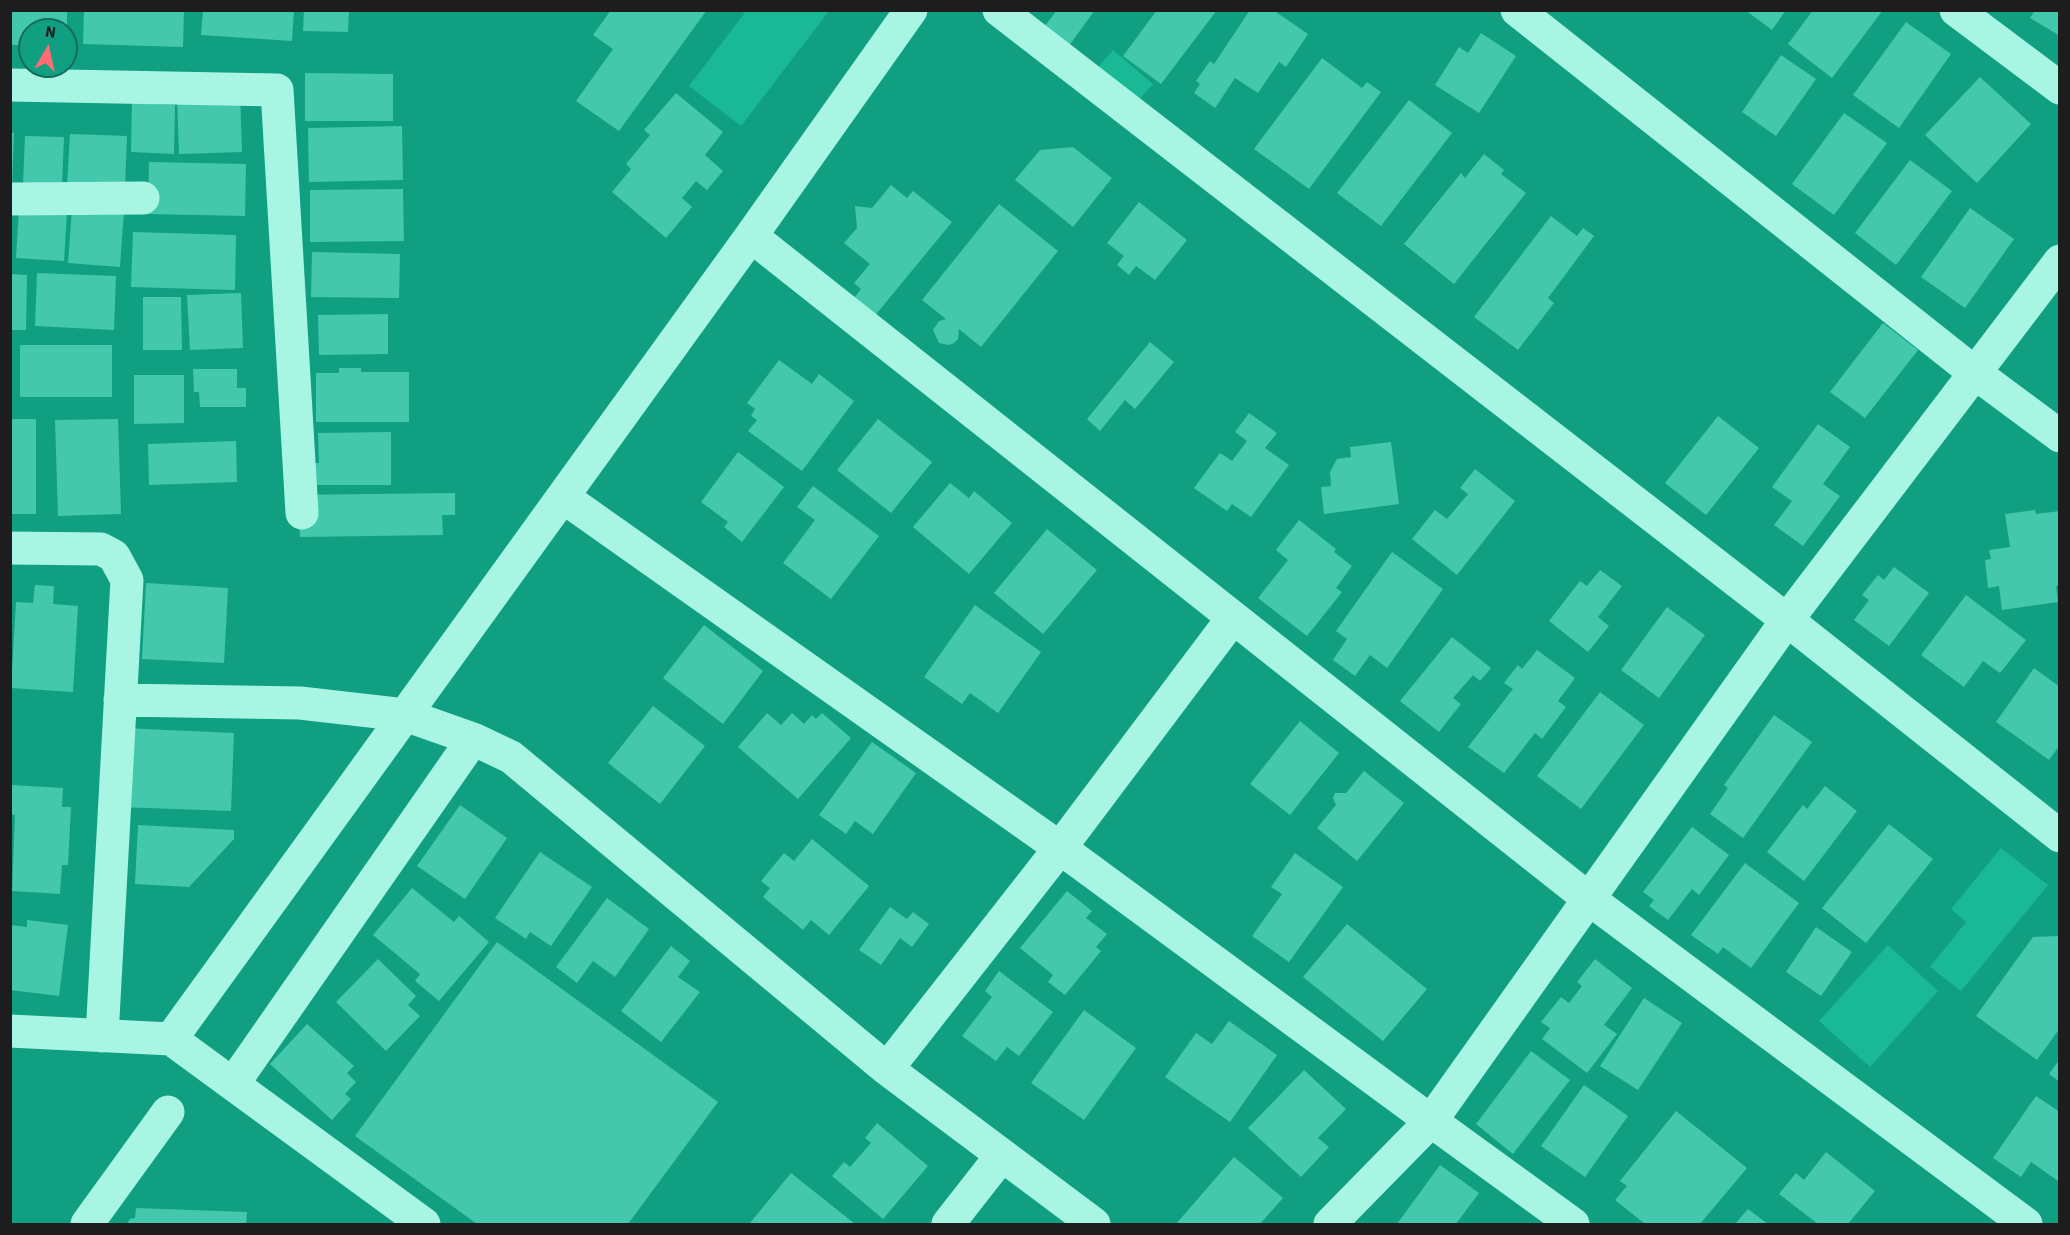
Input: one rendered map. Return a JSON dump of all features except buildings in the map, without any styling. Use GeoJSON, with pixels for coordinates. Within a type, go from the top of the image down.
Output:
{"type":"FeatureCollection","features":[{"type":"Feature","properties":{"kind":"street"},"geometry":{"type":"LineString","coordinates":[[171,1039],[751,236],[911,10]]}},
{"type":"Feature","properties":{"kind":"street"},"geometry":{"type":"LineString","coordinates":[[999,10],[1787,620],[2060,836]]}},
{"type":"Feature","properties":{"kind":"street"},"geometry":{"type":"LineString","coordinates":[[1517,10],[1975,373],[2060,436]]}},
{"type":"Feature","properties":{"kind":"street"},"geometry":{"type":"LineString","coordinates":[[1956,10],[2060,88]]}},
{"type":"Feature","properties":{"kind":"street"},"geometry":{"type":"LineString","coordinates":[[10,85],[277,90],[302,513]]}},
{"type":"Feature","properties":{"kind":"street"},"geometry":{"type":"LineString","coordinates":[[10,200],[143,198]]}},
{"type":"Feature","properties":{"kind":"street"},"geometry":{"type":"LineString","coordinates":[[751,236],[1232,619],[1589,899],[2026,1224]]}},
{"type":"Feature","properties":{"kind":"street"},"geometry":{"type":"LineString","coordinates":[[1330,1224],[1431,1121],[1787,620],[2060,261]]}},
{"type":"Feature","properties":{"kind":"street"},"geometry":{"type":"LineString","coordinates":[[563,497],[1060,848],[1573,1224]]}},
{"type":"Feature","properties":{"kind":"street"},"geometry":{"type":"LineString","coordinates":[[10,548],[100,549],[114,556],[127,580],[102,1036]]}},
{"type":"Feature","properties":{"kind":"street"},"geometry":{"type":"LineString","coordinates":[[888,1069],[1060,848],[1232,619]]}},
{"type":"Feature","properties":{"kind":"street"},"geometry":{"type":"LineString","coordinates":[[120,700],[300,703],[405,715],[474,740],[511,757],[888,1069],[1094,1224]]}},
{"type":"Feature","properties":{"kind":"street"},"geometry":{"type":"LineString","coordinates":[[233,1084],[474,740]]}},
{"type":"Feature","properties":{"kind":"street"},"geometry":{"type":"LineString","coordinates":[[10,1031],[171,1039],[424,1224]]}},
{"type":"Feature","properties":{"kind":"street"},"geometry":{"type":"LineString","coordinates":[[87,1224],[168,1112]]}},
{"type":"Feature","properties":{"kind":"street"},"geometry":{"type":"LineString","coordinates":[[948,1224],[1002,1155]]}},
{"type":"Feature","properties":{"kind":"green space"},"geometry":{"type":"Polygon","coordinates":[[[747,10],[829,11],[741,126],[689,86],[747,10]]]}},
{"type":"Feature","properties":{"kind":"green space"},"geometry":{"type":"Polygon","coordinates":[[[1113,50],[1153,84],[1134,105],[1094,72],[1113,50]]]}},
{"type":"Feature","properties":{"kind":"green space"},"geometry":{"type":"Polygon","coordinates":[[[2001,848],[2048,885],[1961,991],[1930,967],[1966,922],[1951,909],[2001,848]]]}},
{"type":"Feature","properties":{"kind":"green space"},"geometry":{"type":"Polygon","coordinates":[[[1888,945],[1938,991],[1870,1067],[1819,1021],[1888,945]]]}}]}
